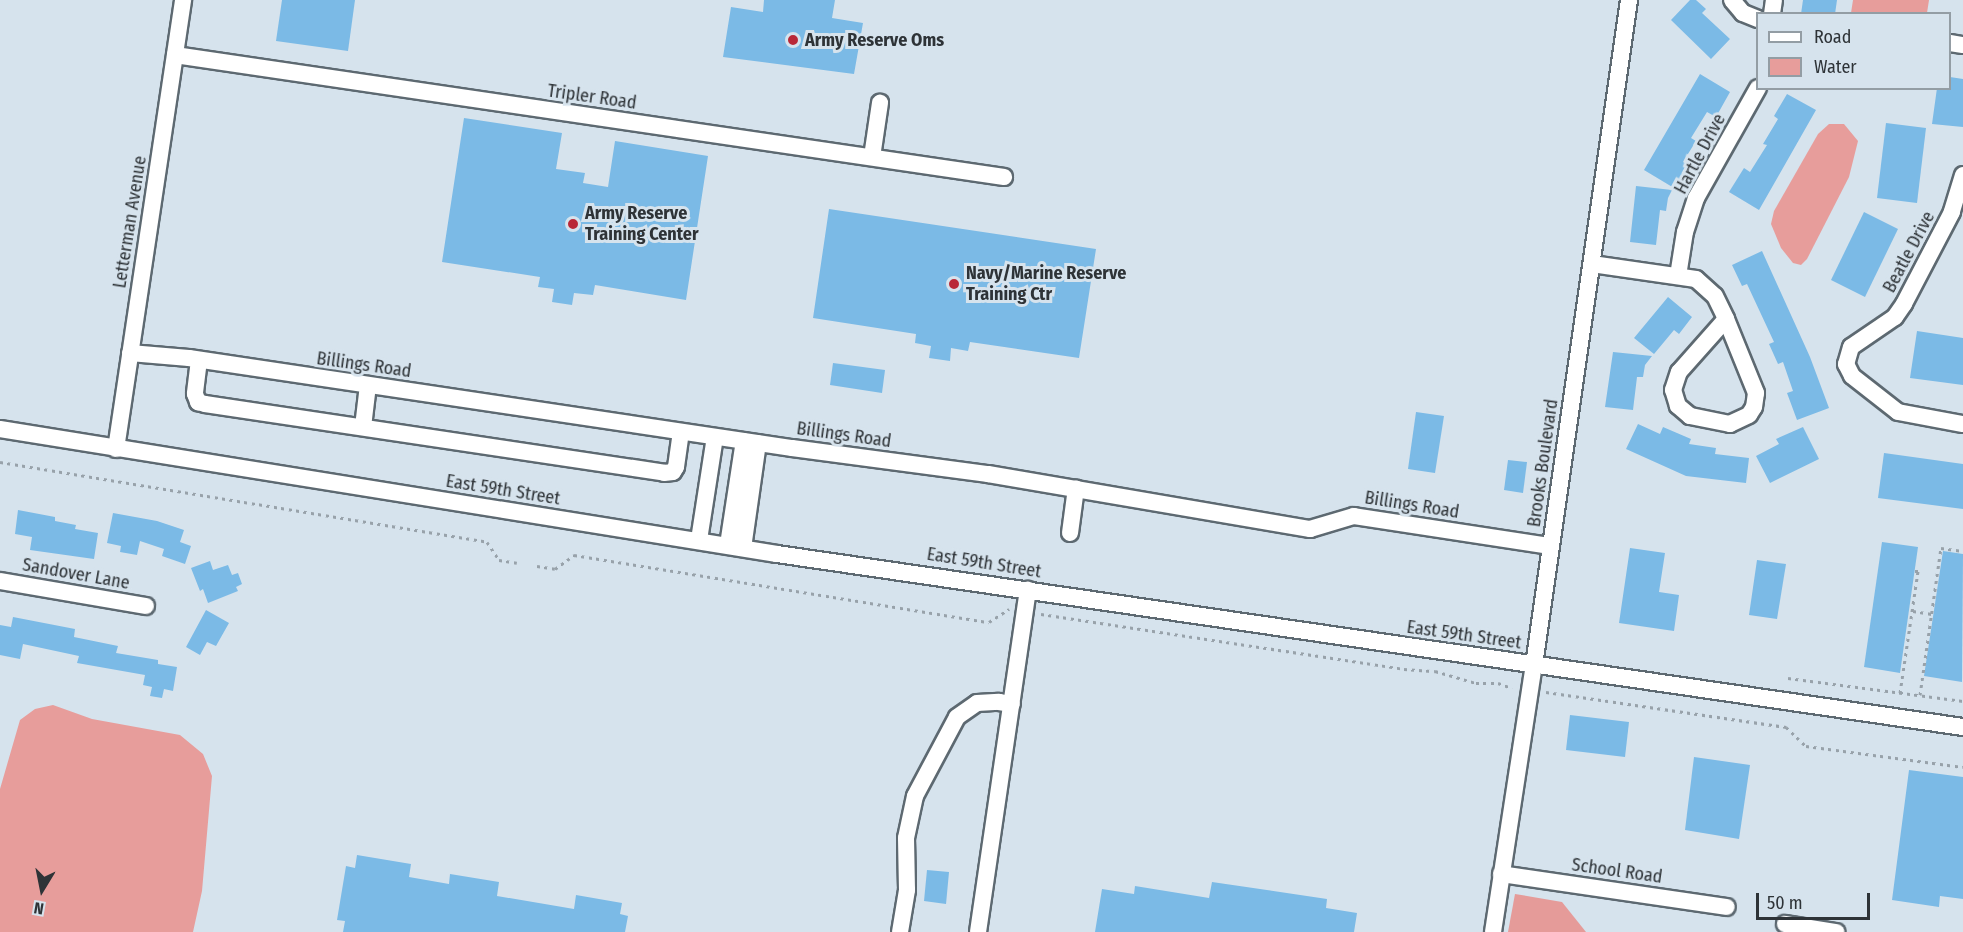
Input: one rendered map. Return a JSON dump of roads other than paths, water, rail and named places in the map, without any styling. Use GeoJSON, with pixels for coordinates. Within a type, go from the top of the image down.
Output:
{"type":"FeatureCollection","features":[{"type":"Feature","properties":{"kind":"street","name":"Letterman Avenue"},"geometry":{"type":"LineString","coordinates":[[117,449],[183,0]]}},
{"type":"Feature","properties":{"kind":"street","name":"Brooks Boulevard"},"geometry":{"type":"LineString","coordinates":[[1493,932],[1534,665],[1629,0]]}},
{"type":"Feature","properties":{"kind":"street"},"geometry":{"type":"LineString","coordinates":[[1732,0],[1743,13],[1756,18]]}},
{"type":"Feature","properties":{"kind":"street","name":"Tripler Road"},"geometry":{"type":"LineString","coordinates":[[175,56],[1004,177]]}},
{"type":"Feature","properties":{"kind":"street","name":"Hartle Drive"},"geometry":{"type":"LineString","coordinates":[[1678,276],[1686,232],[1696,198],[1757,90]]}},
{"type":"Feature","properties":{"kind":"street"},"geometry":{"type":"LineString","coordinates":[[872,157],[880,104]]}},
{"type":"Feature","properties":{"kind":"street","name":"Beatle Drive"},"geometry":{"type":"LineString","coordinates":[[1963,175],[1952,212],[1904,304],[1895,317],[1851,347],[1846,360],[1852,376],[1898,412],[1963,424]]}},
{"type":"Feature","properties":{"kind":"street"},"geometry":{"type":"LineString","coordinates":[[1592,264],[1696,279],[1709,288],[1726,319],[1756,393],[1754,407],[1749,415],[1730,424],[1690,416],[1678,406],[1673,390],[1679,372],[1726,319]]}},
{"type":"Feature","properties":{"kind":"street","name":"Billings Road"},"geometry":{"type":"LineString","coordinates":[[130,353],[199,360],[1076,488],[1310,529],[1354,516],[1551,546]]}},
{"type":"Feature","properties":{"kind":"street"},"geometry":{"type":"LineString","coordinates":[[199,360],[195,394],[198,402],[664,473],[673,472],[676,467],[681,432]]}},
{"type":"Feature","properties":{"kind":"street"},"geometry":{"type":"LineString","coordinates":[[363,427],[368,385]]}},
{"type":"Feature","properties":{"kind":"street","name":"East 59th Street"},"geometry":{"type":"LineString","coordinates":[[0,429],[736,546],[1963,728]]}},
{"type":"Feature","properties":{"kind":"street"},"geometry":{"type":"LineString","coordinates":[[699,540],[715,437]]}},
{"type":"Feature","properties":{"kind":"street"},"geometry":{"type":"LineString","coordinates":[[736,546],[751,442]]}},
{"type":"Feature","properties":{"kind":"street"},"geometry":{"type":"LineString","coordinates":[[1070,533],[1076,488]]}},
{"type":"Feature","properties":{"kind":"street","name":"Sandover Lane"},"geometry":{"type":"LineString","coordinates":[[0,580],[146,606]]}},
{"type":"Feature","properties":{"kind":"street"},"geometry":{"type":"LineString","coordinates":[[978,932],[1028,590]]}},
{"type":"Feature","properties":{"kind":"street"},"geometry":{"type":"LineString","coordinates":[[900,932],[907,890],[906,838],[915,796],[957,717],[977,703],[1012,704]]}},
{"type":"Feature","properties":{"kind":"street","name":"School Road"},"geometry":{"type":"LineString","coordinates":[[1501,874],[1727,907]]}},
{"type":"Feature","properties":{"kind":"street"},"geometry":{"type":"LineString","coordinates":[[1785,924],[1836,932]]}},
{"type":"Feature","properties":{"kind":"water"},"geometry":{"type":"Polygon","coordinates":[[[1853,0],[1929,0],[1927,12],[1851,12],[1853,0]]]}},
{"type":"Feature","properties":{"kind":"water"},"geometry":{"type":"Polygon","coordinates":[[[1829,124],[1844,124],[1858,141],[1849,177],[1807,259],[1801,265],[1793,263],[1781,248],[1771,224],[1774,211],[1818,134],[1829,124]]]}},
{"type":"Feature","properties":{"kind":"water"},"geometry":{"type":"Polygon","coordinates":[[[53,705],[92,719],[180,735],[203,754],[212,776],[202,891],[193,932],[0,932],[0,789],[20,720],[35,709],[53,705]]]}},
{"type":"Feature","properties":{"kind":"place","name":"Army Reserve Oms"},"geometry":{"type":"Point","coordinates":[793,40]}},
{"type":"Feature","properties":{"kind":"place","name":"Army Reserve Training Center"},"geometry":{"type":"Point","coordinates":[573,224]}},
{"type":"Feature","properties":{"kind":"place","name":"Navy/Marine Reserve Training Ctr"},"geometry":{"type":"Point","coordinates":[954,284]}}]}
